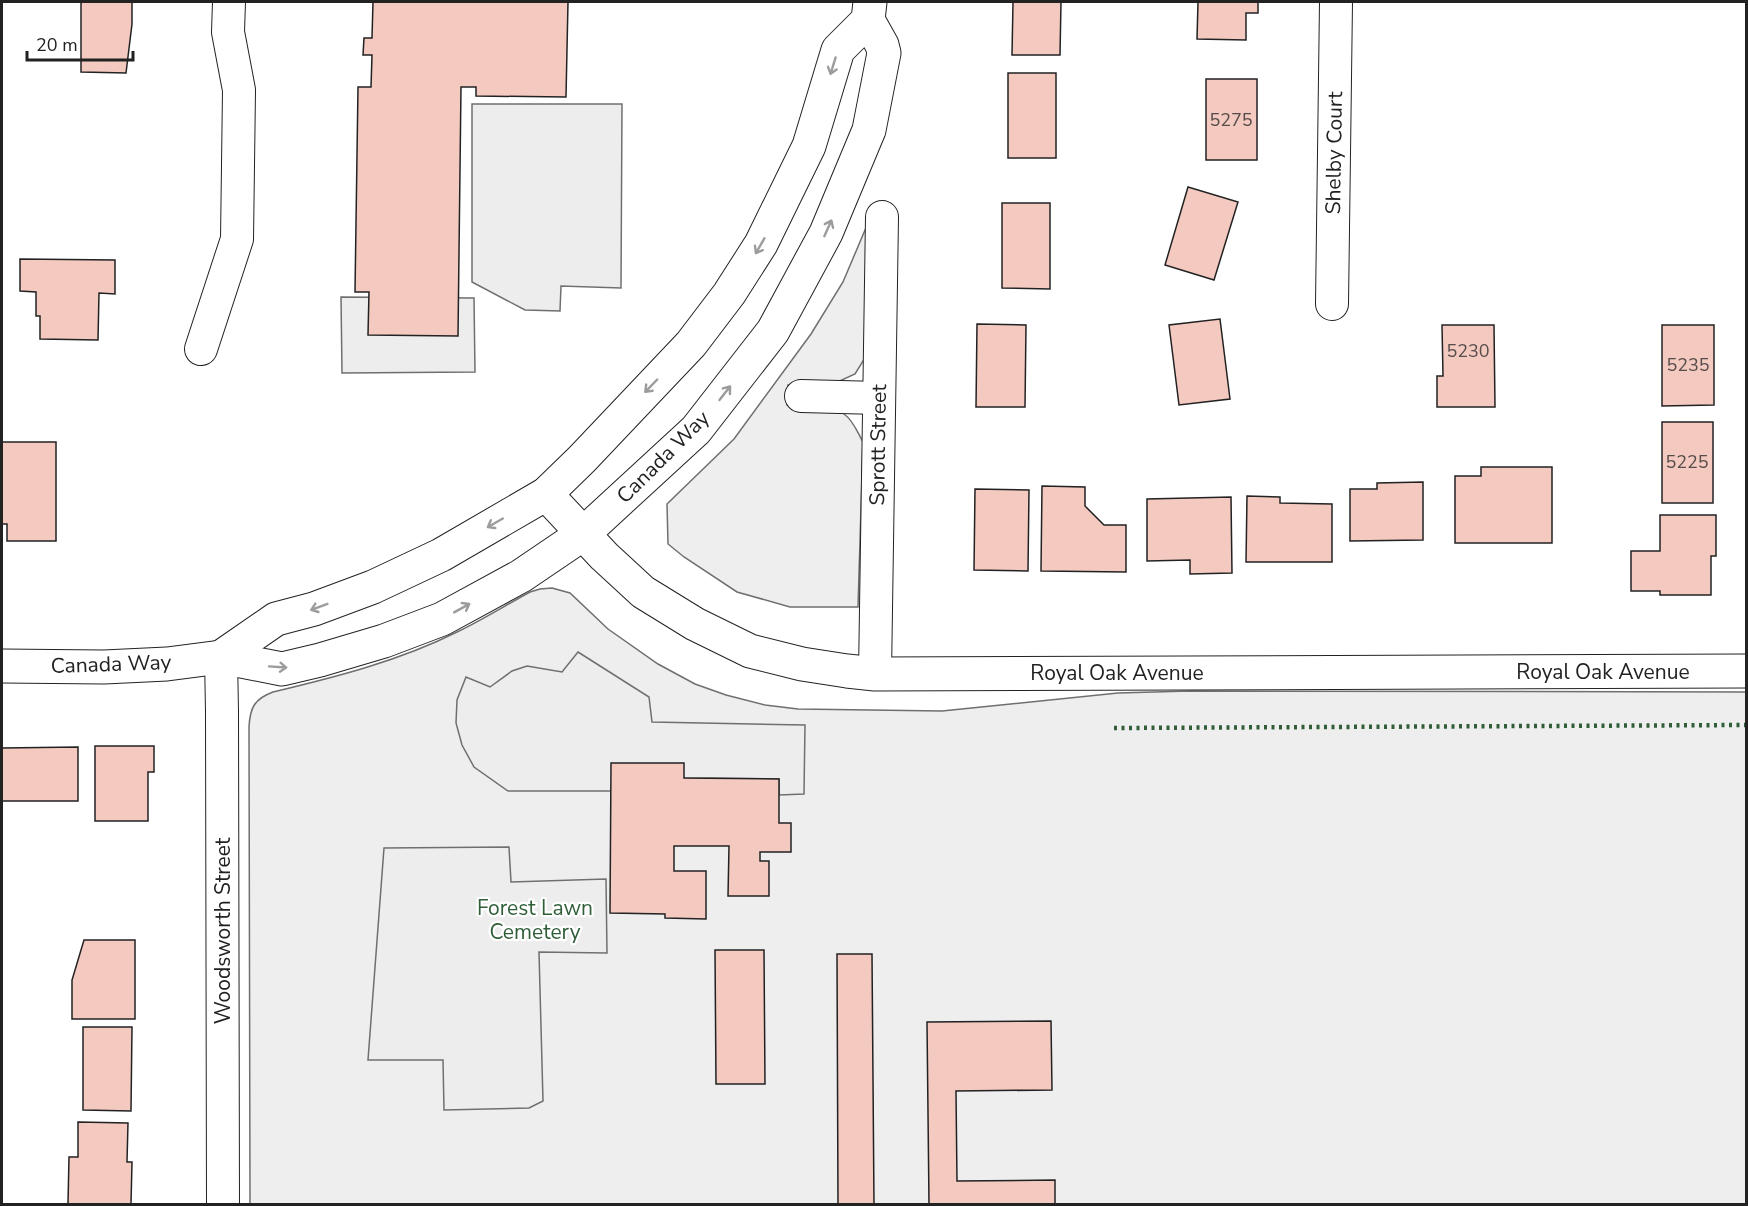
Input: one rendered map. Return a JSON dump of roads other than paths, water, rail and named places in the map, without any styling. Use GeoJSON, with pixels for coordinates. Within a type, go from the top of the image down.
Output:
{"type":"FeatureCollection","features":[{"type":"Feature","properties":{"kind":"main road","name":"Canada Way"},"geometry":{"type":"LineString","coordinates":[[221,657],[276,619],[314,609],[373,587],[441,555],[546,494],[582,459],[692,344],[729,294],[761,244],[809,146],[838,50],[869,11]]}},
{"type":"Feature","properties":{"kind":"main road","name":"Canada Way"},"geometry":{"type":"LineString","coordinates":[[2,666],[105,667],[167,664],[221,657],[282,669],[384,641],[442,619],[521,576],[583,534],[696,430],[773,331],[826,233],[869,130],[884,53],[869,11]]}},
{"type":"Feature","properties":{"kind":"main road","name":"Royal Oak Avenue"},"geometry":{"type":"LineString","coordinates":[[546,494],[583,534],[643,592],[695,624],[750,651],[802,664],[847,671],[875,674],[1746,672]]}},
{"type":"Feature","properties":{"kind":"street"},"geometry":{"type":"LineString","coordinates":[[201,349],[237,239],[239,90],[228,33],[228,2]]}},
{"type":"Feature","properties":{"kind":"street","name":"Shelby Court"},"geometry":{"type":"LineString","coordinates":[[1332,304],[1336,2]]}},
{"type":"Feature","properties":{"kind":"street","name":"Sprott Street"},"geometry":{"type":"LineString","coordinates":[[875,674],[882,217]]}},
{"type":"Feature","properties":{"kind":"street"},"geometry":{"type":"LineString","coordinates":[[801,396],[879,398]]}},
{"type":"Feature","properties":{"kind":"street","name":"Woodsworth Street"},"geometry":{"type":"LineString","coordinates":[[221,657],[224,1204]]}},
{"type":"Feature","properties":{"kind":"park label","name":"Forest Lawn Cemetery"},"geometry":{"type":"Point","coordinates":[535,920]}}]}
